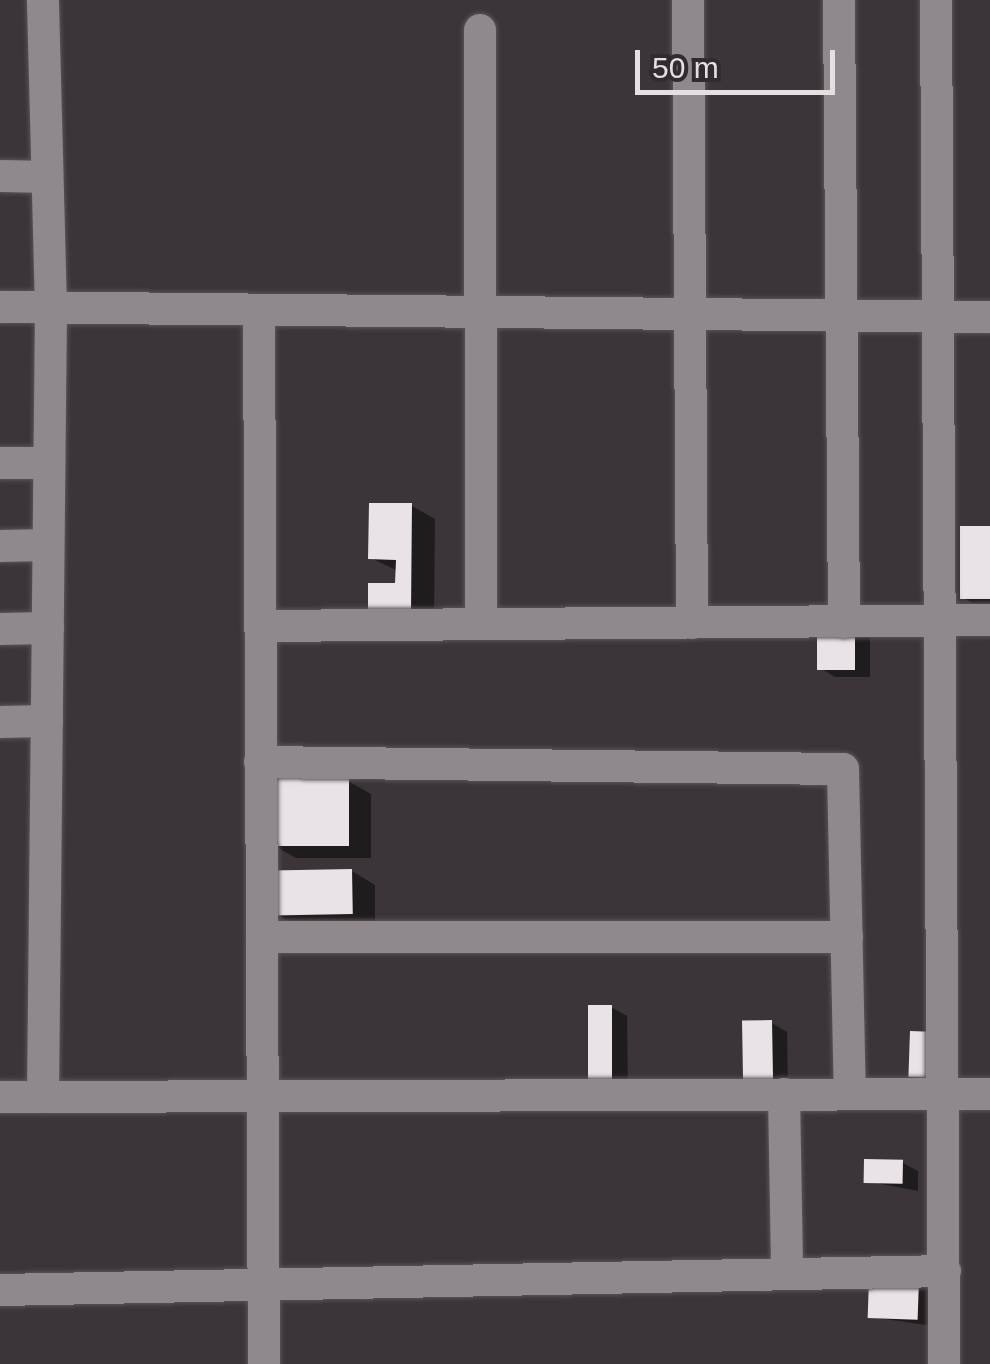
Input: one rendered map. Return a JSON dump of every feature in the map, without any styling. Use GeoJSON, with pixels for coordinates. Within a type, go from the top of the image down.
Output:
{"type":"FeatureCollection","features":[{"type":"Feature","properties":{"kind":"street"},"geometry":{"type":"LineString","coordinates":[[43,1097],[51,308],[44,0]]}},
{"type":"Feature","properties":{"kind":"street"},"geometry":{"type":"LineString","coordinates":[[688,0],[692,623]]}},
{"type":"Feature","properties":{"kind":"street"},"geometry":{"type":"LineString","coordinates":[[839,0],[844,622]]}},
{"type":"Feature","properties":{"kind":"street"},"geometry":{"type":"LineString","coordinates":[[936,0],[947,1094],[944,1364]]}},
{"type":"Feature","properties":{"kind":"street"},"geometry":{"type":"LineString","coordinates":[[480,30],[481,624]]}},
{"type":"Feature","properties":{"kind":"street"},"geometry":{"type":"LineString","coordinates":[[0,176],[47,176]]}},
{"type":"Feature","properties":{"kind":"street"},"geometry":{"type":"LineString","coordinates":[[0,307],[841,319],[990,317]]}},
{"type":"Feature","properties":{"kind":"street"},"geometry":{"type":"LineString","coordinates":[[260,312],[264,1364]]}},
{"type":"Feature","properties":{"kind":"street"},"geometry":{"type":"LineString","coordinates":[[0,463],[48,462]]}},
{"type":"Feature","properties":{"kind":"street"},"geometry":{"type":"LineString","coordinates":[[0,546],[48,546]]}},
{"type":"Feature","properties":{"kind":"street"},"geometry":{"type":"LineString","coordinates":[[260,626],[990,620]]}},
{"type":"Feature","properties":{"kind":"street"},"geometry":{"type":"LineString","coordinates":[[0,629],[48,628]]}},
{"type":"Feature","properties":{"kind":"street"},"geometry":{"type":"LineString","coordinates":[[0,722],[47,721]]}},
{"type":"Feature","properties":{"kind":"street"},"geometry":{"type":"LineString","coordinates":[[260,762],[836,766],[846,779],[850,1094]]}},
{"type":"Feature","properties":{"kind":"street"},"geometry":{"type":"LineString","coordinates":[[262,937],[847,938]]}},
{"type":"Feature","properties":{"kind":"street"},"geometry":{"type":"LineString","coordinates":[[784,1094],[787,1270]]}},
{"type":"Feature","properties":{"kind":"street"},"geometry":{"type":"LineString","coordinates":[[0,1097],[990,1094]]}},
{"type":"Feature","properties":{"kind":"street"},"geometry":{"type":"LineString","coordinates":[[0,1290],[787,1270],[945,1271]]}},
{"type":"Feature","properties":{"kind":"building"},"geometry":{"type":"Polygon","coordinates":[[[369,503],[412,503],[411,612],[368,612],[368,583],[395,583],[396,560],[368,559],[369,503]]]}},
{"type":"Feature","properties":{"kind":"building"},"geometry":{"type":"Polygon","coordinates":[[[960,526],[990,526],[990,599],[960,599],[960,526]]]}},
{"type":"Feature","properties":{"kind":"building"},"geometry":{"type":"Polygon","coordinates":[[[817,623],[855,623],[855,670],[817,670],[817,623]]]}},
{"type":"Feature","properties":{"kind":"building"},"geometry":{"type":"Polygon","coordinates":[[[270,778],[349,778],[349,846],[270,846],[270,778]]]}},
{"type":"Feature","properties":{"kind":"building"},"geometry":{"type":"Polygon","coordinates":[[[352,869],[353,914],[273,915],[272,870],[352,869]]]}},
{"type":"Feature","properties":{"kind":"building"},"geometry":{"type":"Polygon","coordinates":[[[588,1005],[612,1005],[612,1081],[588,1081],[588,1005]]]}},
{"type":"Feature","properties":{"kind":"building"},"geometry":{"type":"Polygon","coordinates":[[[772,1020],[773,1081],[743,1082],[742,1021],[772,1020]]]}},
{"type":"Feature","properties":{"kind":"building"},"geometry":{"type":"Polygon","coordinates":[[[910,1031],[943,1032],[941,1078],[908,1077],[910,1031]]]}},
{"type":"Feature","properties":{"kind":"building"},"geometry":{"type":"Polygon","coordinates":[[[864,1159],[903,1160],[903,1184],[864,1183],[864,1159]]]}},
{"type":"Feature","properties":{"kind":"building"},"geometry":{"type":"Polygon","coordinates":[[[869,1279],[919,1281],[918,1320],[868,1318],[869,1279]]]}}]}
